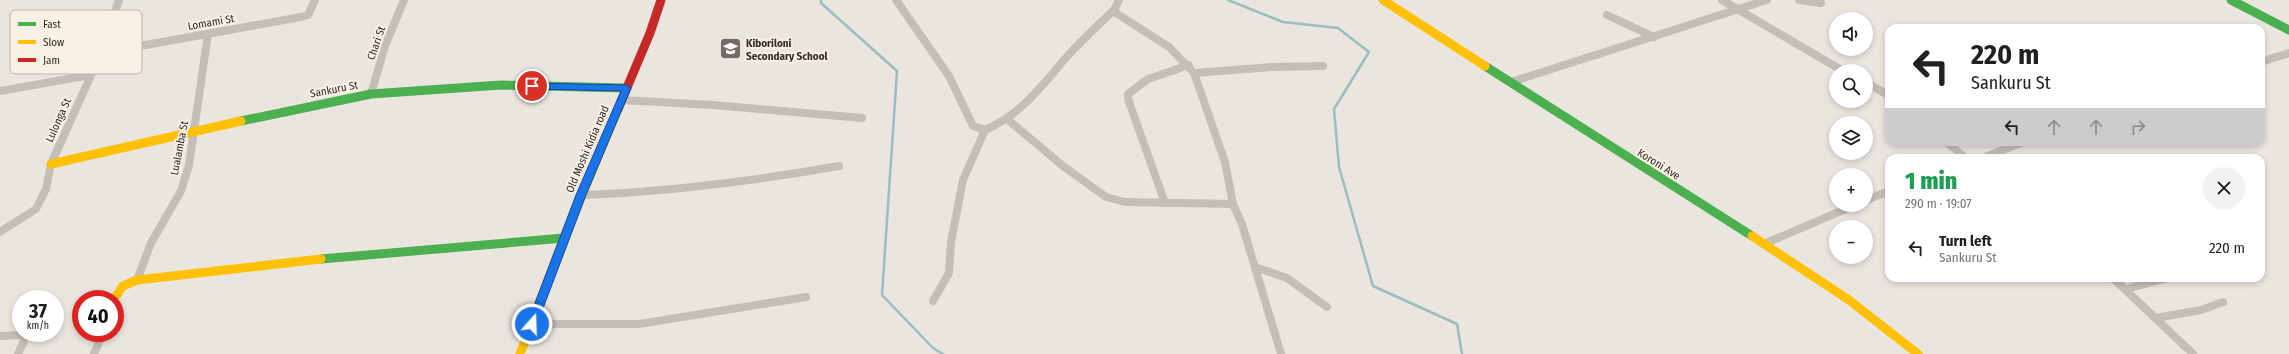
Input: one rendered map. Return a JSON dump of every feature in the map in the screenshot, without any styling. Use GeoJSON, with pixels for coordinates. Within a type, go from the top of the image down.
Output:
{"type":"FeatureCollection","features":[{"type":"Feature","properties":{"kind":"street","name":"Lulonga St"},"geometry":{"type":"LineString","coordinates":[[116,10],[119,0]]}},
{"type":"Feature","properties":{"kind":"street","name":"Lomami St"},"geometry":{"type":"LineString","coordinates":[[142,46],[302,17],[308,15],[315,0]]}},
{"type":"Feature","properties":{"kind":"street","name":"Chari St"},"geometry":{"type":"LineString","coordinates":[[371,94],[385,46],[404,0]]}},
{"type":"Feature","properties":{"kind":"street","name":"Old Moshi Kidia road"},"geometry":{"type":"LineString","coordinates":[[520,354],[581,195],[627,88],[661,0]]}},
{"type":"Feature","properties":{"kind":"street"},"geometry":{"type":"LineString","coordinates":[[896,0],[950,79],[968,113],[973,126],[985,130]]}},
{"type":"Feature","properties":{"kind":"street"},"geometry":{"type":"LineString","coordinates":[[933,301],[949,274],[956,210],[963,180],[985,130],[1007,119],[1038,92],[1088,33],[1114,10],[1119,0]]}},
{"type":"Feature","properties":{"kind":"street","name":"Koroni Ave"},"geometry":{"type":"LineString","coordinates":[[1383,0],[1849,300],[1918,354]]}},
{"type":"Feature","properties":{"kind":"street"},"geometry":{"type":"LineString","coordinates":[[1722,0],[1831,64]]}},
{"type":"Feature","properties":{"kind":"street"},"geometry":{"type":"LineString","coordinates":[[1511,82],[1554,67],[1654,37],[1737,8],[1767,0]]}},
{"type":"Feature","properties":{"kind":"street"},"geometry":{"type":"LineString","coordinates":[[1799,0],[1821,3]]}},
{"type":"Feature","properties":{"kind":"street"},"geometry":{"type":"LineString","coordinates":[[2231,0],[2289,30]]}},
{"type":"Feature","properties":{"kind":"street"},"geometry":{"type":"LineString","coordinates":[[1114,10],[1161,42],[1189,65],[1194,74],[1225,162],[1230,183],[1232,204],[1242,224],[1282,354]]}},
{"type":"Feature","properties":{"kind":"street"},"geometry":{"type":"LineString","coordinates":[[1607,15],[1654,37]]}},
{"type":"Feature","properties":{"kind":"street","name":"Lualamba St"},"geometry":{"type":"LineString","coordinates":[[137,280],[151,243],[181,191],[189,165],[208,34]]}},
{"type":"Feature","properties":{"kind":"street"},"geometry":{"type":"LineString","coordinates":[[2265,61],[2289,53]]}},
{"type":"Feature","properties":{"kind":"street"},"geometry":{"type":"LineString","coordinates":[[1165,203],[1128,99],[1128,94],[1131,89],[1151,79],[1189,65]]}},
{"type":"Feature","properties":{"kind":"street"},"geometry":{"type":"LineString","coordinates":[[1194,74],[1272,67],[1323,66]]}},
{"type":"Feature","properties":{"kind":"street","name":"Lulonga St"},"geometry":{"type":"LineString","coordinates":[[0,232],[28,216],[36,209],[46,190],[51,164],[90,74]]}},
{"type":"Feature","properties":{"kind":"street"},"geometry":{"type":"LineString","coordinates":[[0,91],[90,74]]}},
{"type":"Feature","properties":{"kind":"street","name":"Sankuru St"},"geometry":{"type":"LineString","coordinates":[[51,164],[194,130],[371,94],[501,85],[627,88]]}},
{"type":"Feature","properties":{"kind":"street"},"geometry":{"type":"LineString","coordinates":[[1873,86],[1885,94]]}},
{"type":"Feature","properties":{"kind":"street"},"geometry":{"type":"LineString","coordinates":[[621,100],[713,105],[862,118]]}},
{"type":"Feature","properties":{"kind":"street"},"geometry":{"type":"LineString","coordinates":[[1007,119],[1063,166],[1106,197],[1126,202],[1232,204]]}},
{"type":"Feature","properties":{"kind":"street"},"geometry":{"type":"LineString","coordinates":[[1951,146],[1961,154]]}},
{"type":"Feature","properties":{"kind":"street"},"geometry":{"type":"LineString","coordinates":[[1993,154],[2013,146]]}},
{"type":"Feature","properties":{"kind":"street"},"geometry":{"type":"LineString","coordinates":[[581,195],[637,193],[756,181],[839,166]]}},
{"type":"Feature","properties":{"kind":"street"},"geometry":{"type":"LineString","coordinates":[[1873,197],[1885,193]]}},
{"type":"Feature","properties":{"kind":"street"},"geometry":{"type":"LineString","coordinates":[[1764,244],[1839,212]]}},
{"type":"Feature","properties":{"kind":"street"},"geometry":{"type":"LineString","coordinates":[[118,290],[122,286],[137,280],[281,263],[564,238]]}},
{"type":"Feature","properties":{"kind":"street"},"geometry":{"type":"LineString","coordinates":[[1255,267],[1287,278],[1327,307]]}},
{"type":"Feature","properties":{"kind":"street"},"geometry":{"type":"LineString","coordinates":[[2118,282],[2193,354]]}},
{"type":"Feature","properties":{"kind":"street"},"geometry":{"type":"LineString","coordinates":[[2126,289],[2153,282]]}},
{"type":"Feature","properties":{"kind":"street"},"geometry":{"type":"LineString","coordinates":[[532,324],[639,324],[806,297]]}},
{"type":"Feature","properties":{"kind":"street"},"geometry":{"type":"LineString","coordinates":[[2156,318],[2201,310],[2223,302]]}},
{"type":"Feature","properties":{"kind":"street"},"geometry":{"type":"LineString","coordinates":[[0,336],[16,334],[23,335],[24,341],[18,354]]}},
{"type":"Feature","properties":{"kind":"street"},"geometry":{"type":"LineString","coordinates":[[94,354],[99,342]]}},
{"type":"Feature","properties":{"kind":"waterway"},"geometry":{"type":"LineString","coordinates":[[821,0],[821,3],[897,71],[882,295],[933,348],[943,354]]}},
{"type":"Feature","properties":{"kind":"waterway"},"geometry":{"type":"LineString","coordinates":[[1228,0],[1283,22],[1338,28],[1369,52],[1334,109],[1339,167],[1373,286],[1457,324],[1462,354]]}},
{"type":"Feature","properties":{"kind":"traffic: fast"},"geometry":{"type":"LineString","coordinates":[[2231,0],[2289,30]]}},
{"type":"Feature","properties":{"kind":"traffic: fast"},"geometry":{"type":"LineString","coordinates":[[1485,66],[1752,236]]}},
{"type":"Feature","properties":{"kind":"traffic: fast"},"geometry":{"type":"LineString","coordinates":[[241,121],[371,94],[501,85],[627,88]]}},
{"type":"Feature","properties":{"kind":"traffic: fast"},"geometry":{"type":"LineString","coordinates":[[321,259],[564,238]]}},
{"type":"Feature","properties":{"kind":"traffic: slow"},"geometry":{"type":"LineString","coordinates":[[1383,0],[1485,66]]}},
{"type":"Feature","properties":{"kind":"traffic: slow"},"geometry":{"type":"LineString","coordinates":[[520,354],[564,238],[618,109]]}},
{"type":"Feature","properties":{"kind":"traffic: slow"},"geometry":{"type":"LineString","coordinates":[[51,164],[241,121]]}},
{"type":"Feature","properties":{"kind":"traffic: slow"},"geometry":{"type":"LineString","coordinates":[[1752,236],[1849,300],[1918,354]]}},
{"type":"Feature","properties":{"kind":"traffic: slow"},"geometry":{"type":"LineString","coordinates":[[120,290],[123,286],[137,280],[321,259]]}},
{"type":"Feature","properties":{"kind":"traffic: jam"},"geometry":{"type":"LineString","coordinates":[[618,109],[650,33],[661,0]]}},
{"type":"Feature","properties":{"kind":"place","name":"Kiboriloni Secondary School"},"geometry":{"type":"Point","coordinates":[730,49]}},
{"type":"Feature","properties":{"kind":"route"},"geometry":{"type":"LineString","coordinates":[[532,86],[627,88],[581,195],[532,324]]}}]}
